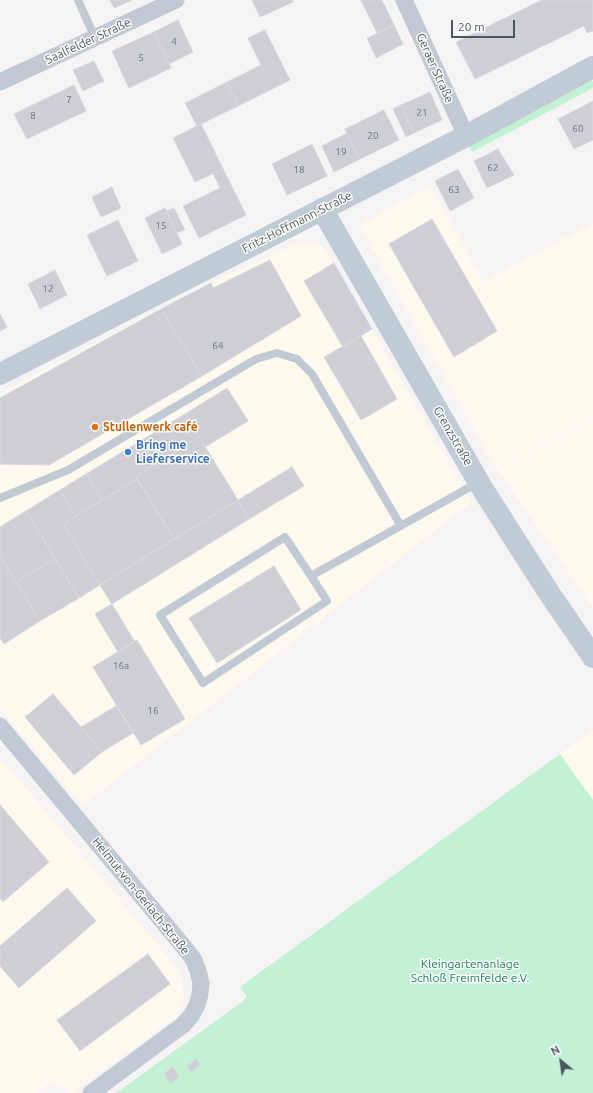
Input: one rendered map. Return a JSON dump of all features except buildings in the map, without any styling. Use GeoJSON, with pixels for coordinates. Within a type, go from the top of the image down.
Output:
{"type":"FeatureCollection","features":[{"type":"Feature","properties":{"kind":"street","name":"Saalfelder Straße"},"geometry":{"type":"LineString","coordinates":[[0,82],[176,0]]}},
{"type":"Feature","properties":{"kind":"street","name":"Geraer Straße"},"geometry":{"type":"LineString","coordinates":[[404,0],[466,136]]}},
{"type":"Feature","properties":{"kind":"street","name":"Fritz-Hoffmann-Straße"},"geometry":{"type":"LineString","coordinates":[[0,374],[466,136],[593,67]]}},
{"type":"Feature","properties":{"kind":"street","name":"Grenzstraße"},"geometry":{"type":"LineString","coordinates":[[322,210],[479,482],[549,593],[593,657]]}},
{"type":"Feature","properties":{"kind":"street","name":"Helmut-von-Gerlach-Straße"},"geometry":{"type":"LineString","coordinates":[[0,726],[184,947],[194,960],[201,983],[197,1005],[191,1016],[183,1025],[91,1093]]}},
{"type":"Feature","properties":{"kind":"lane"},"geometry":{"type":"LineString","coordinates":[[78,0],[95,38]]}},
{"type":"Feature","properties":{"kind":"lane"},"geometry":{"type":"LineString","coordinates":[[0,498],[68,470],[256,359],[277,352],[297,359],[312,374],[401,526]]}},
{"type":"Feature","properties":{"kind":"lane"},"geometry":{"type":"LineString","coordinates":[[310,576],[479,482]]}},
{"type":"Feature","properties":{"kind":"lane"},"geometry":{"type":"LineString","coordinates":[[284,537],[310,576],[327,601],[203,683],[160,615],[284,537]]}},
{"type":"Feature","properties":{"kind":"shaded area"},"geometry":{"type":"Polygon","coordinates":[[[430,186],[483,282],[593,223],[593,417],[497,470],[359,225],[430,186]]]}},
{"type":"Feature","properties":{"kind":"shaded area"},"geometry":{"type":"Polygon","coordinates":[[[301,242],[318,245],[326,250],[472,502],[82,806],[0,709],[0,394],[198,288],[301,242]]]}},
{"type":"Feature","properties":{"kind":"shaded area"},"geometry":{"type":"Polygon","coordinates":[[[593,418],[593,608],[498,470],[593,418]]]}},
{"type":"Feature","properties":{"kind":"shaded area"},"geometry":{"type":"Polygon","coordinates":[[[593,730],[593,800],[560,754],[593,730]]]}},
{"type":"Feature","properties":{"kind":"shaded area"},"geometry":{"type":"Polygon","coordinates":[[[0,757],[172,962],[182,979],[184,997],[176,1017],[71,1093],[51,1082],[37,1093],[0,1093],[0,757]]]}},
{"type":"Feature","properties":{"kind":"green space"},"geometry":{"type":"Polygon","coordinates":[[[591,79],[593,82],[593,88],[472,152],[469,146],[591,79]]]}},
{"type":"Feature","properties":{"kind":"green space","name":"Kleingartenanlage Schloß Freimfelde e.V."},"geometry":{"type":"Polygon","coordinates":[[[560,754],[593,800],[593,1093],[116,1093],[242,1002],[247,997],[240,987],[560,754]]]}},
{"type":"Feature","properties":{"kind":"place","name":"Stullenwerk café"},"geometry":{"type":"Point","coordinates":[95,427]}},
{"type":"Feature","properties":{"kind":"place","name":"Bring me Lieferservice"},"geometry":{"type":"Point","coordinates":[128,452]}}]}
